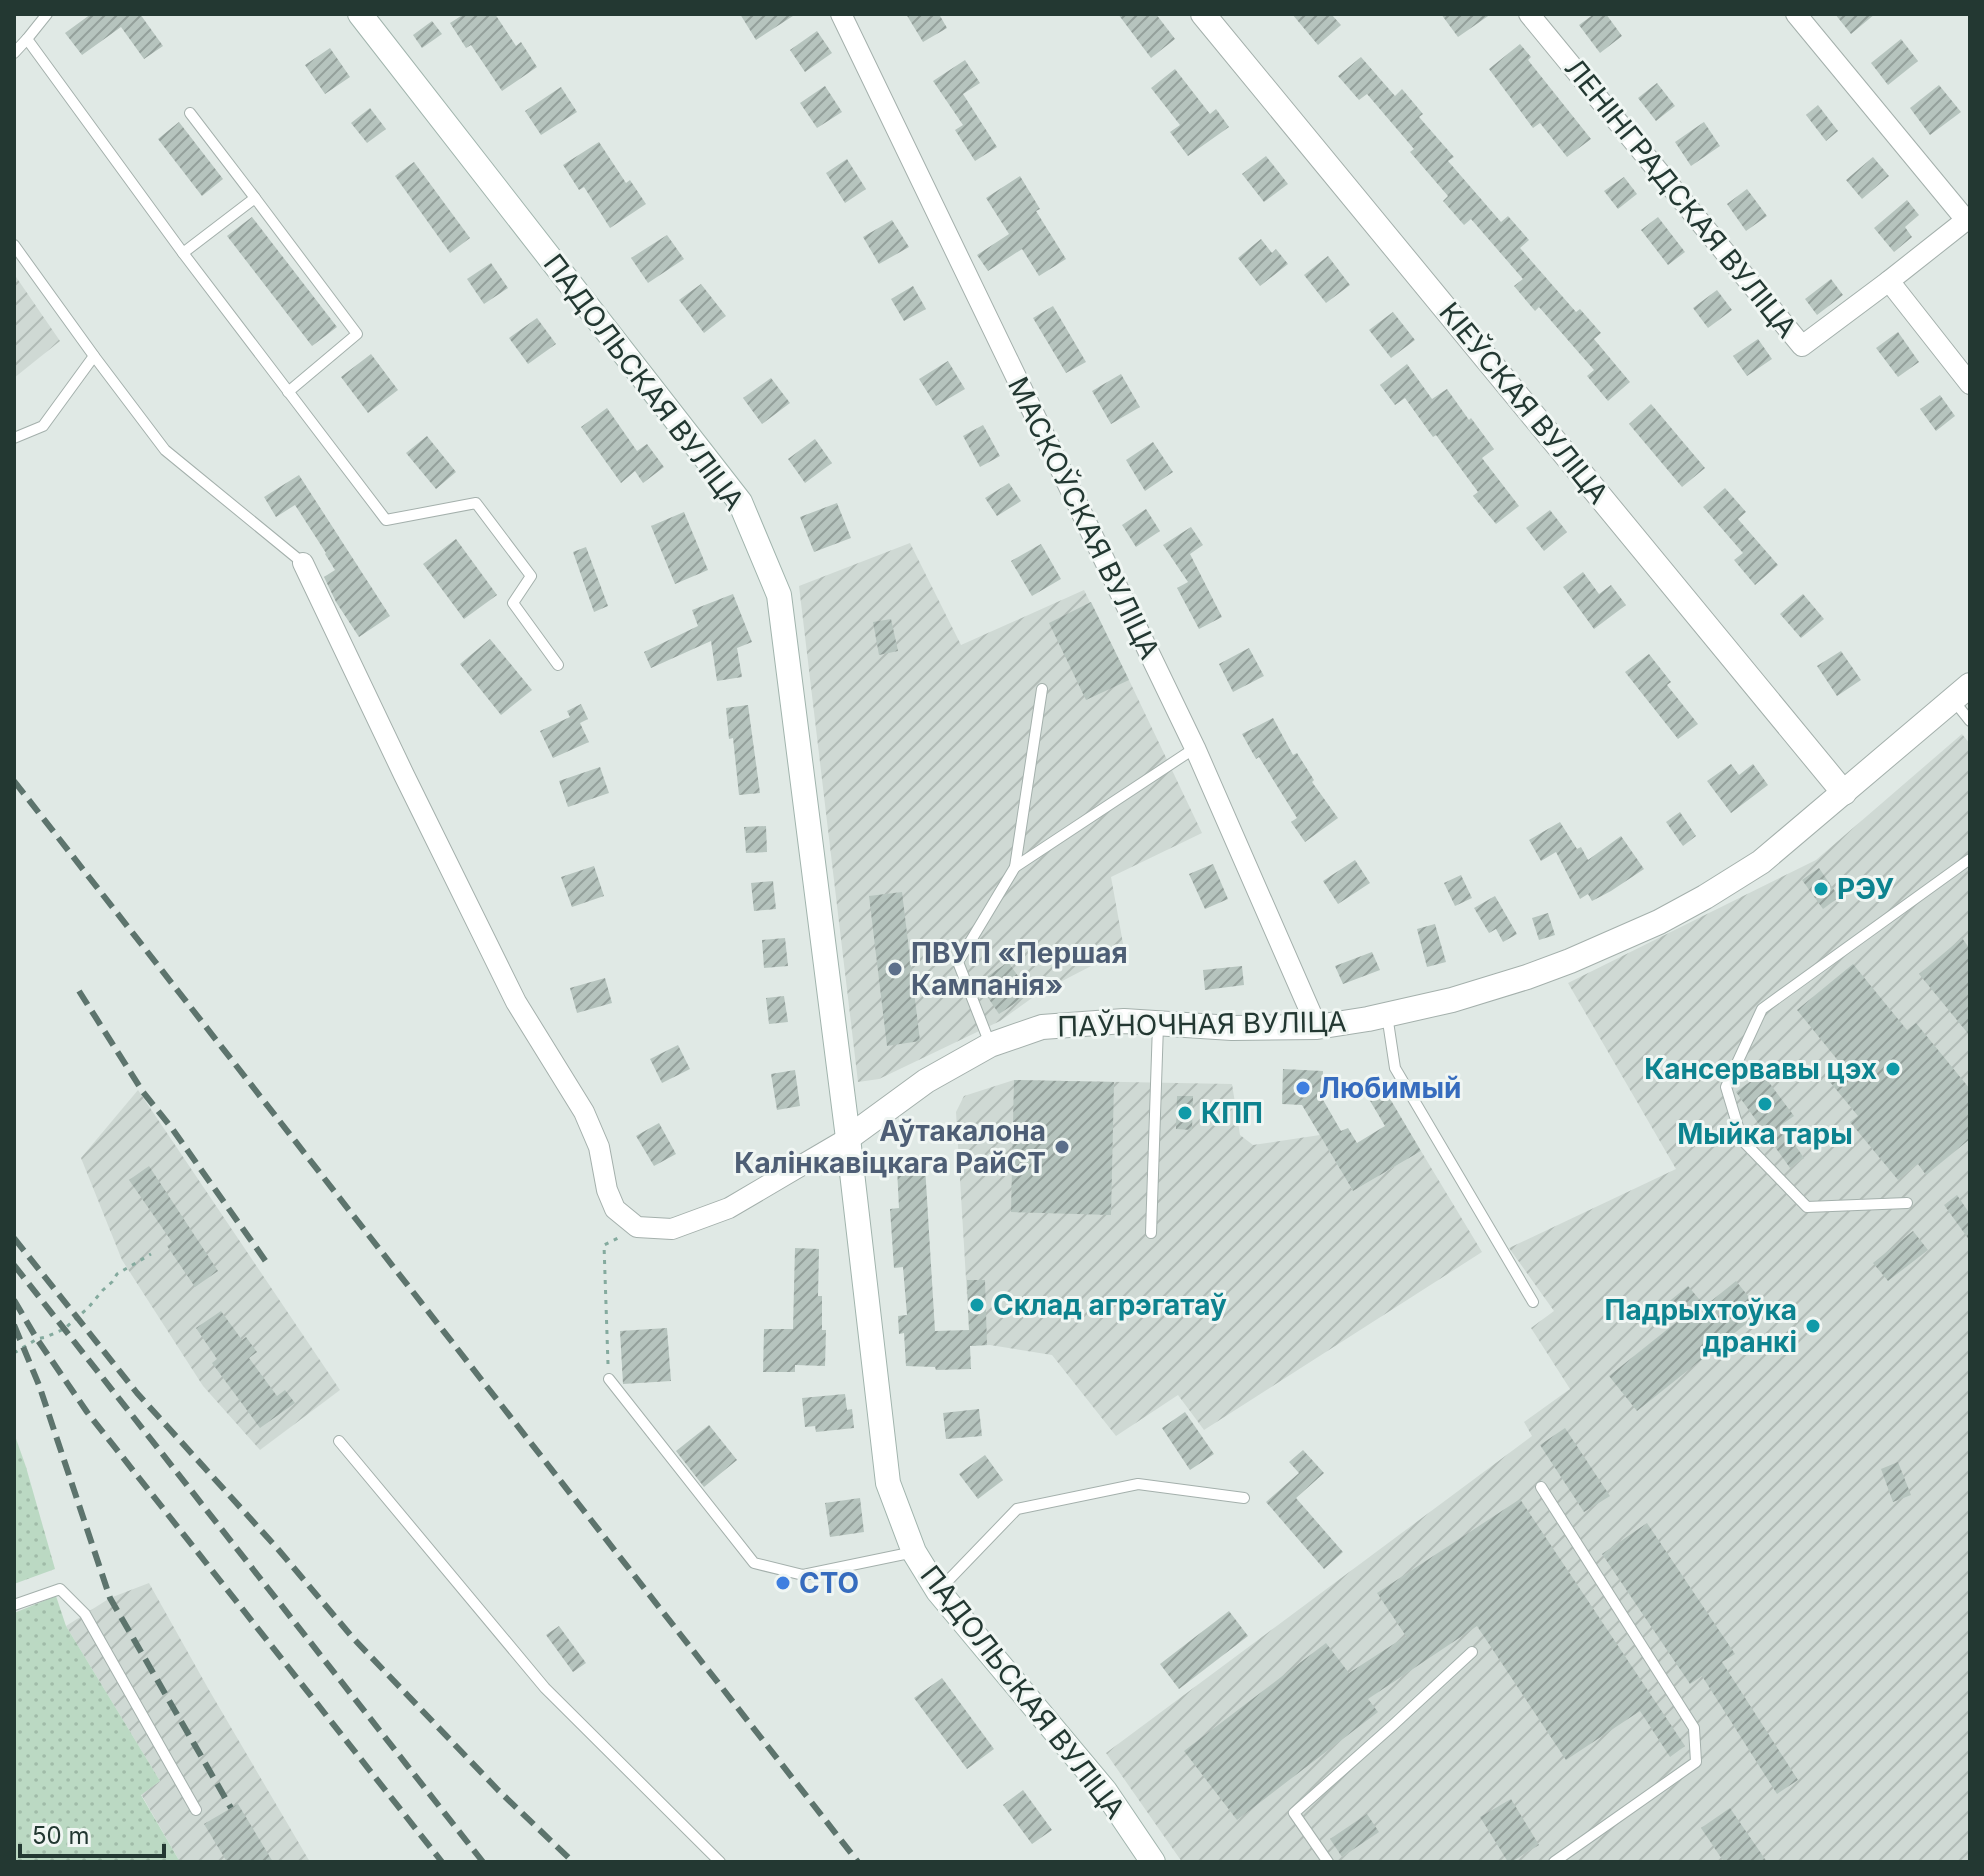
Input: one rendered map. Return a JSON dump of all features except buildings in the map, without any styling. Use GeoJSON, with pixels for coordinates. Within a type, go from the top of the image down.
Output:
{"type":"FeatureCollection","features":[{"type":"Feature","properties":{"kind":"street","name":"ПАДОЛЬСКАЯ ВУЛІЦА"},"geometry":{"type":"LineString","coordinates":[[360,14],[740,502],[779,595],[888,1483],[914,1552],[938,1591],[1105,1791],[1153,1862]]}},
{"type":"Feature","properties":{"kind":"street","name":"МАСКОЎСКАЯ ВУЛІЦА"},"geometry":{"type":"LineString","coordinates":[[841,14],[1195,748],[1317,1027]]}},
{"type":"Feature","properties":{"kind":"street","name":"КІЕЎСКАЯ ВУЛІЦА"},"geometry":{"type":"LineString","coordinates":[[1203,14],[1844,793]]}},
{"type":"Feature","properties":{"kind":"street","name":"ЛЕНІНГРАДСКАЯ ВУЛІЦА"},"geometry":{"type":"LineString","coordinates":[[1529,14],[1802,346],[1889,281]]}},
{"type":"Feature","properties":{"kind":"street"},"geometry":{"type":"LineString","coordinates":[[1796,14],[1968,218],[1889,281],[1970,384]]}},
{"type":"Feature","properties":{"kind":"street"},"geometry":{"type":"LineString","coordinates":[[303,563],[516,1002],[584,1112],[599,1147],[607,1190],[615,1209],[637,1227],[672,1229],[729,1208],[848,1138]]}},
{"type":"Feature","properties":{"kind":"street","name":"ПАЎНОЧНАЯ ВУЛІЦА"},"geometry":{"type":"LineString","coordinates":[[848,1138],[926,1081],[990,1045],[1042,1027],[1124,1021],[1232,1028],[1317,1027],[1452,1000],[1570,961],[1659,922],[1761,862],[1961,692]]}},
{"type":"Feature","properties":{"kind":"lane"},"geometry":{"type":"LineString","coordinates":[[14,53],[47,14]]}},
{"type":"Feature","properties":{"kind":"lane"},"geometry":{"type":"LineString","coordinates":[[27,39],[183,253],[386,520],[476,503],[531,576],[513,603],[558,665]]}},
{"type":"Feature","properties":{"kind":"lane"},"geometry":{"type":"LineString","coordinates":[[190,113],[357,334],[288,392]]}},
{"type":"Feature","properties":{"kind":"lane"},"geometry":{"type":"LineString","coordinates":[[183,253],[255,198]]}},
{"type":"Feature","properties":{"kind":"lane"},"geometry":{"type":"LineString","coordinates":[[14,245],[165,450],[303,563]]}},
{"type":"Feature","properties":{"kind":"lane"},"geometry":{"type":"LineString","coordinates":[[14,438],[43,426],[94,356]]}},
{"type":"Feature","properties":{"kind":"lane"},"geometry":{"type":"LineString","coordinates":[[990,1045],[958,962],[1015,867],[1042,689]]}},
{"type":"Feature","properties":{"kind":"lane"},"geometry":{"type":"LineString","coordinates":[[1961,692],[1970,721]]}},
{"type":"Feature","properties":{"kind":"lane"},"geometry":{"type":"LineString","coordinates":[[1015,867],[1195,748]]}},
{"type":"Feature","properties":{"kind":"lane"},"geometry":{"type":"LineString","coordinates":[[1907,1203],[1807,1207],[1742,1140],[1726,1087],[1762,1009],[1970,859]]}},
{"type":"Feature","properties":{"kind":"lane"},"geometry":{"type":"LineString","coordinates":[[1387,1015],[1395,1068],[1533,1302]]}},
{"type":"Feature","properties":{"kind":"lane"},"geometry":{"type":"LineString","coordinates":[[1151,1233],[1159,1023]]}},
{"type":"Feature","properties":{"kind":"lane"},"geometry":{"type":"LineString","coordinates":[[609,1379],[754,1563],[803,1575],[914,1552]]}},
{"type":"Feature","properties":{"kind":"lane"},"geometry":{"type":"LineString","coordinates":[[339,1441],[545,1688],[720,1862]]}},
{"type":"Feature","properties":{"kind":"lane"},"geometry":{"type":"LineString","coordinates":[[938,1591],[1017,1509],[1138,1484],[1244,1498]]}},
{"type":"Feature","properties":{"kind":"lane"},"geometry":{"type":"LineString","coordinates":[[1541,1487],[1694,1728],[1696,1762],[1554,1862]]}},
{"type":"Feature","properties":{"kind":"lane"},"geometry":{"type":"LineString","coordinates":[[14,1605],[60,1589],[85,1614],[196,1810]]}},
{"type":"Feature","properties":{"kind":"lane"},"geometry":{"type":"LineString","coordinates":[[1328,1862],[1294,1813],[1472,1652]]}},
{"type":"Feature","properties":{"kind":"path"},"geometry":{"type":"LineString","coordinates":[[609,1379],[604,1245],[637,1227]]}},
{"type":"Feature","properties":{"kind":"path"},"geometry":{"type":"LineString","coordinates":[[14,1353],[37,1339],[64,1329],[88,1308],[117,1274],[151,1254]]}},
{"type":"Feature","properties":{"kind":"shaded area"},"geometry":{"type":"Polygon","coordinates":[[[14,274],[60,341],[14,378],[14,274]]]}},
{"type":"Feature","properties":{"kind":"shaded area","name":"ПВУП «Першая Кампанія»"},"geometry":{"type":"Polygon","coordinates":[[[910,543],[961,645],[1084,590],[1202,833],[1111,877],[1124,949],[1039,993],[1000,1021],[879,1079],[858,1082],[799,586],[910,543]]]}},
{"type":"Feature","properties":{"kind":"shaded area"},"geometry":{"type":"Polygon","coordinates":[[[1962,734],[1970,744],[1970,1862],[1182,1862],[1106,1753],[1532,1436],[1524,1422],[1570,1389],[1531,1328],[1554,1311],[1509,1248],[1676,1169],[1568,983],[1816,860],[1962,734]]]}},
{"type":"Feature","properties":{"kind":"shaded area","name":"Аўтакалона Калінкавіцкага РайСТ"},"geometry":{"type":"Polygon","coordinates":[[[1014,1080],[1232,1084],[1240,1135],[1253,1145],[1320,1135],[1353,1191],[1421,1151],[1482,1252],[1204,1430],[1178,1395],[1116,1436],[1052,1355],[990,1345],[970,1346],[956,1112],[964,1096],[1014,1080]]]}},
{"type":"Feature","properties":{"kind":"shaded area"},"geometry":{"type":"Polygon","coordinates":[[[138,1090],[340,1390],[260,1450],[203,1386],[122,1260],[81,1158],[138,1090]]]}},
{"type":"Feature","properties":{"kind":"shaded area"},"geometry":{"type":"Polygon","coordinates":[[[149,1583],[310,1862],[180,1862],[141,1794],[160,1781],[66,1626],[110,1598],[149,1583]]]}},
{"type":"Feature","properties":{"kind":"green space"},"geometry":{"type":"Polygon","coordinates":[[[14,1433],[55,1569],[14,1584],[14,1433]]]}},
{"type":"Feature","properties":{"kind":"green space"},"geometry":{"type":"Polygon","coordinates":[[[56,1596],[66,1626],[160,1781],[141,1795],[180,1862],[14,1862],[14,1613],[56,1596]]]}},
{"type":"Feature","properties":{"kind":"railway"},"geometry":{"type":"LineString","coordinates":[[14,781],[858,1862]]}},
{"type":"Feature","properties":{"kind":"railway"},"geometry":{"type":"LineString","coordinates":[[79,991],[143,1092],[267,1263]]}},
{"type":"Feature","properties":{"kind":"railway"},"geometry":{"type":"LineString","coordinates":[[14,1238],[137,1393],[277,1548],[353,1638],[498,1790],[573,1862]]}},
{"type":"Feature","properties":{"kind":"railway"},"geometry":{"type":"LineString","coordinates":[[14,1265],[483,1862]]}},
{"type":"Feature","properties":{"kind":"railway"},"geometry":{"type":"LineString","coordinates":[[14,1300],[87,1412],[442,1862]]}},
{"type":"Feature","properties":{"kind":"railway"},"geometry":{"type":"LineString","coordinates":[[14,1325],[39,1385],[110,1598],[231,1808]]}},
{"type":"Feature","properties":{"kind":"place","name":"РЭУ"},"geometry":{"type":"Point","coordinates":[1821,889]}},
{"type":"Feature","properties":{"kind":"place","name":"ПВУП «Першая Кампанія»"},"geometry":{"type":"Point","coordinates":[895,969]}},
{"type":"Feature","properties":{"kind":"place","name":"Кансервавы цэх"},"geometry":{"type":"Point","coordinates":[1893,1069]}},
{"type":"Feature","properties":{"kind":"place","name":"Любимый"},"geometry":{"type":"Point","coordinates":[1303,1088]}},
{"type":"Feature","properties":{"kind":"place","name":"Мыйка тары"},"geometry":{"type":"Point","coordinates":[1765,1104]}},
{"type":"Feature","properties":{"kind":"place","name":"КПП"},"geometry":{"type":"Point","coordinates":[1185,1113]}},
{"type":"Feature","properties":{"kind":"place","name":"Аўтакалона Калінкавіцкага РайСТ"},"geometry":{"type":"Point","coordinates":[1062,1147]}},
{"type":"Feature","properties":{"kind":"place","name":"Склад агрэгатаў"},"geometry":{"type":"Point","coordinates":[977,1305]}},
{"type":"Feature","properties":{"kind":"place","name":"Падрыхтоўка дранкі"},"geometry":{"type":"Point","coordinates":[1813,1326]}},
{"type":"Feature","properties":{"kind":"place","name":"СТО"},"geometry":{"type":"Point","coordinates":[783,1583]}}]}
